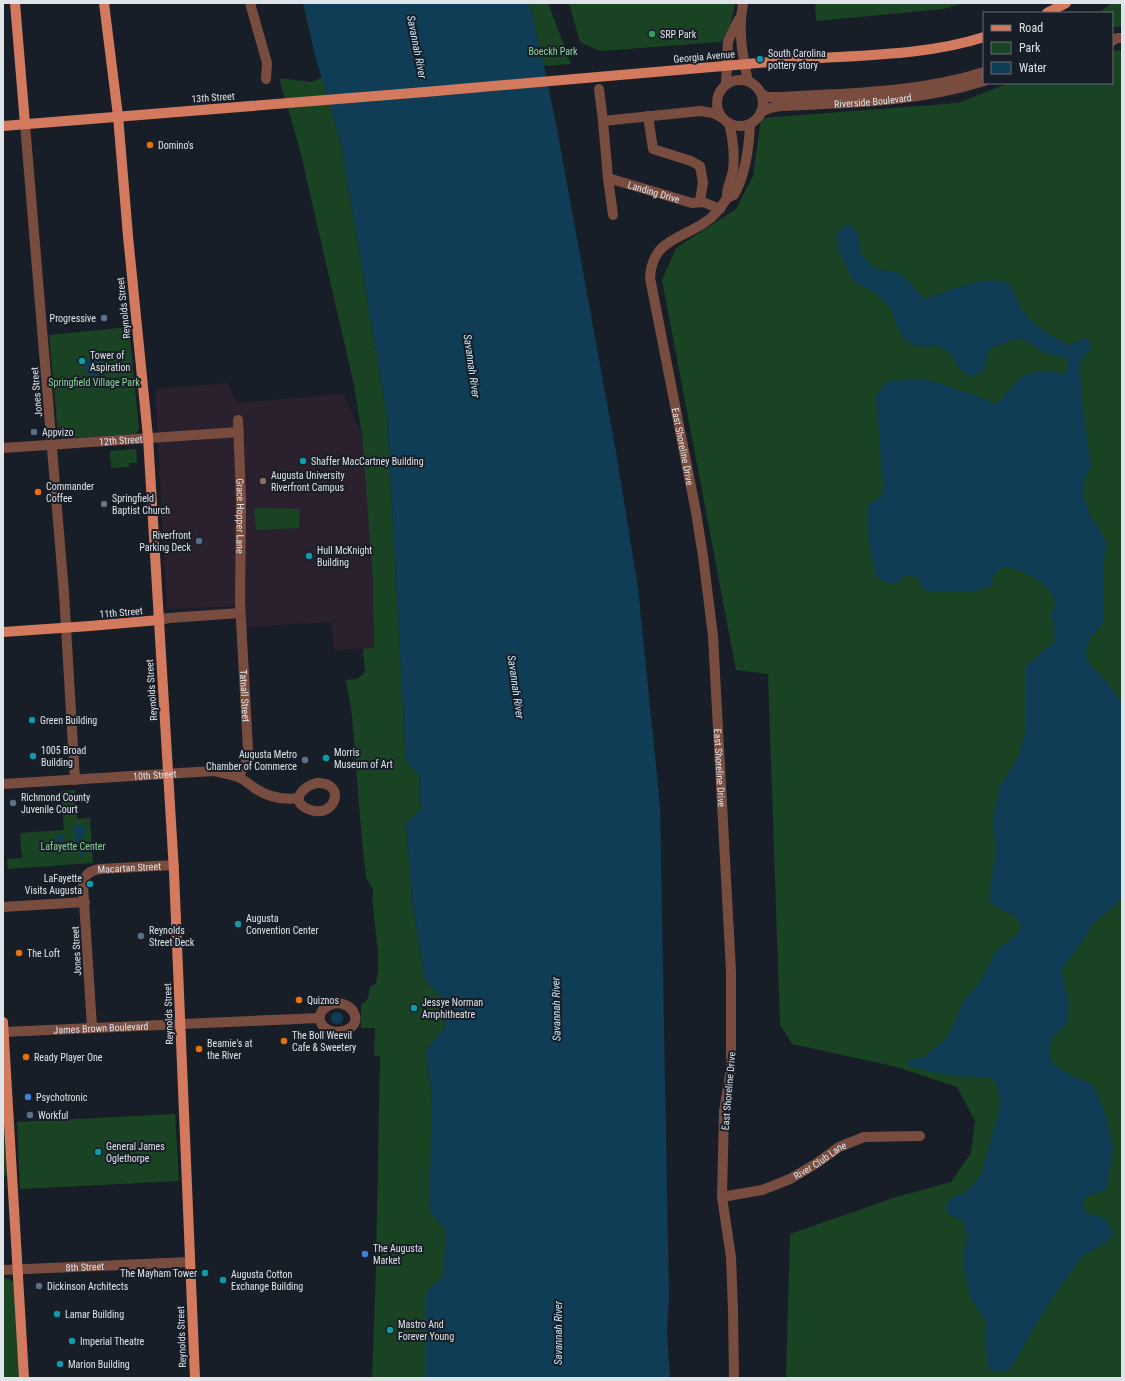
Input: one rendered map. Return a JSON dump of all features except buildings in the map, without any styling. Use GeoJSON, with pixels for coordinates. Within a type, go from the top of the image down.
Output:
{"type":"FeatureCollection","features":[{"type":"Feature","properties":{"kind":"main road","name":"Jones Street"},"geometry":{"type":"LineString","coordinates":[[15,3],[26,124]]}},
{"type":"Feature","properties":{"kind":"main road","name":"Reynolds Street"},"geometry":{"type":"LineString","coordinates":[[104,3],[118,116],[128,236],[148,437],[174,865],[195,1378]]}},
{"type":"Feature","properties":{"kind":"main road"},"geometry":{"type":"LineString","coordinates":[[1049,12],[1066,3]]}},
{"type":"Feature","properties":{"kind":"main road","name":"Georgia Avenue"},"geometry":{"type":"LineString","coordinates":[[425,92],[922,50],[949,47],[983,38]]}},
{"type":"Feature","properties":{"kind":"main road","name":"13th Street"},"geometry":{"type":"LineString","coordinates":[[3,126],[425,92]]}},
{"type":"Feature","properties":{"kind":"main road","name":"11th Street"},"geometry":{"type":"LineString","coordinates":[[3,632],[149,622],[159,620]]}},
{"type":"Feature","properties":{"kind":"main road"},"geometry":{"type":"LineString","coordinates":[[3,1022],[24,1378]]}},
{"type":"Feature","properties":{"kind":"street"},"geometry":{"type":"LineString","coordinates":[[250,3],[267,63],[266,79]]}},
{"type":"Feature","properties":{"kind":"street"},"geometry":{"type":"LineString","coordinates":[[742,3],[741,45],[748,81]]}},
{"type":"Feature","properties":{"kind":"street"},"geometry":{"type":"LineString","coordinates":[[700,111],[712,102],[726,84],[728,41],[741,14]]}},
{"type":"Feature","properties":{"kind":"street","name":"Riverside Boulevard"},"geometry":{"type":"LineString","coordinates":[[762,94],[767,97],[780,97],[889,91],[947,82],[983,72]]}},
{"type":"Feature","properties":{"kind":"street"},"geometry":{"type":"LineString","coordinates":[[603,121],[700,111],[713,113],[733,125],[742,126],[750,124],[759,116],[763,108],[762,94],[756,86],[748,81],[737,80],[726,84]]}},
{"type":"Feature","properties":{"kind":"street","name":"Riverside Boulevard"},"geometry":{"type":"LineString","coordinates":[[761,112],[780,106],[907,98],[941,92],[983,81]]}},
{"type":"Feature","properties":{"kind":"street"},"geometry":{"type":"LineString","coordinates":[[599,89],[613,215]]}},
{"type":"Feature","properties":{"kind":"street"},"geometry":{"type":"LineString","coordinates":[[718,95],[717,107],[732,136],[733,170],[731,181],[726,191],[727,198],[734,195],[742,177],[746,160],[750,124]]}},
{"type":"Feature","properties":{"kind":"street"},"geometry":{"type":"LineString","coordinates":[[648,116],[653,149],[691,160],[700,166],[703,182],[700,201]]}},
{"type":"Feature","properties":{"kind":"street","name":"Jones Street"},"geometry":{"type":"LineString","coordinates":[[26,124],[67,627],[75,780]]}},
{"type":"Feature","properties":{"kind":"street","name":"Landing Drive"},"geometry":{"type":"LineString","coordinates":[[608,178],[692,203],[700,201],[720,208]]}},
{"type":"Feature","properties":{"kind":"street","name":"East Shoreline Drive"},"geometry":{"type":"LineString","coordinates":[[727,198],[720,208],[704,223],[662,246],[652,264],[650,278],[703,556],[713,636],[731,970],[732,1068],[724,1112],[722,1197],[731,1256],[734,1378]]}},
{"type":"Feature","properties":{"kind":"street","name":"Grace Hopper Lane"},"geometry":{"type":"LineString","coordinates":[[238,420],[241,500],[240,613]]}},
{"type":"Feature","properties":{"kind":"street","name":"12th Street"},"geometry":{"type":"LineString","coordinates":[[3,448],[239,432]]}},
{"type":"Feature","properties":{"kind":"street","name":"11th Street"},"geometry":{"type":"LineString","coordinates":[[159,620],[240,613]]}},
{"type":"Feature","properties":{"kind":"street","name":"Tatnall Street"},"geometry":{"type":"LineString","coordinates":[[238,777],[246,763],[248,749],[240,613]]}},
{"type":"Feature","properties":{"kind":"street","name":"10th Street"},"geometry":{"type":"LineString","coordinates":[[3,784],[213,771],[227,773],[238,777],[268,795],[281,798],[299,798]]}},
{"type":"Feature","properties":{"kind":"street","name":"Macartan Street"},"geometry":{"type":"LineString","coordinates":[[87,874],[100,869],[174,865]]}},
{"type":"Feature","properties":{"kind":"street","name":"Jones Street"},"geometry":{"type":"LineString","coordinates":[[87,874],[84,881],[92,1027]]}},
{"type":"Feature","properties":{"kind":"street"},"geometry":{"type":"LineString","coordinates":[[3,907],[85,902]]}},
{"type":"Feature","properties":{"kind":"street","name":"James Brown Boulevard"},"geometry":{"type":"LineString","coordinates":[[3,1032],[319,1018]]}},
{"type":"Feature","properties":{"kind":"street","name":"River Club Lane"},"geometry":{"type":"LineString","coordinates":[[722,1197],[762,1190],[790,1180],[839,1147],[864,1136],[920,1136]]}},
{"type":"Feature","properties":{"kind":"street","name":"8th Street"},"geometry":{"type":"LineString","coordinates":[[3,1270],[190,1262]]}},
{"type":"Feature","properties":{"kind":"shaded area","name":"Augusta University Riverfront Campus"},"geometry":{"type":"Polygon","coordinates":[[[227,383],[237,403],[343,394],[362,435],[373,582],[374,648],[334,650],[331,622],[246,627],[244,606],[167,609],[155,389],[227,383]]]}},
{"type":"Feature","properties":{"kind":"green space","name":"Boeckh Park"},"geometry":{"type":"Polygon","coordinates":[[[529,3],[548,3],[571,64],[544,66],[529,3]]]}},
{"type":"Feature","properties":{"kind":"green space","name":"SRP Park"},"geometry":{"type":"Polygon","coordinates":[[[569,3],[735,3],[730,27],[721,42],[600,51],[580,42],[569,3]]]}},
{"type":"Feature","properties":{"kind":"green space"},"geometry":{"type":"Polygon","coordinates":[[[815,3],[963,3],[944,9],[816,21],[815,3]]]}},
{"type":"Feature","properties":{"kind":"green space"},"geometry":{"type":"Polygon","coordinates":[[[1112,3],[1122,3],[1122,27],[1113,27],[1113,12],[1099,12],[1112,3]]]}},
{"type":"Feature","properties":{"kind":"green space"},"geometry":{"type":"Polygon","coordinates":[[[1122,50],[1122,1378],[786,1378],[790,1234],[896,1197],[951,1182],[971,1153],[975,1121],[957,1087],[897,1067],[792,1044],[780,1024],[768,674],[736,670],[662,280],[676,248],[736,209],[753,176],[761,118],[958,103],[1006,84],[1113,84],[1113,51],[1122,50]]]}},
{"type":"Feature","properties":{"kind":"green space"},"geometry":{"type":"Polygon","coordinates":[[[322,77],[341,143],[387,416],[406,760],[419,774],[421,809],[406,823],[412,898],[425,980],[443,999],[445,1027],[426,1050],[432,1099],[456,1219],[456,1378],[372,1378],[376,1267],[380,1056],[374,1056],[375,1028],[361,1028],[361,1005],[368,999],[370,987],[376,984],[378,974],[378,952],[372,899],[373,890],[366,877],[352,715],[346,680],[357,679],[365,672],[363,649],[374,647],[373,582],[362,435],[354,385],[299,146],[279,78],[312,82],[322,77]]]}},
{"type":"Feature","properties":{"kind":"green space","name":"Springfield Village Park"},"geometry":{"type":"Polygon","coordinates":[[[129,327],[139,429],[135,434],[63,438],[58,434],[49,335],[129,327]]]}},
{"type":"Feature","properties":{"kind":"green space"},"geometry":{"type":"Polygon","coordinates":[[[136,449],[137,463],[129,463],[129,467],[111,468],[110,451],[136,449]]]}},
{"type":"Feature","properties":{"kind":"green space"},"geometry":{"type":"Polygon","coordinates":[[[254,509],[300,509],[299,528],[257,530],[254,509]]]}},
{"type":"Feature","properties":{"kind":"green space","name":"Lafayette Center"},"geometry":{"type":"Polygon","coordinates":[[[75,790],[77,819],[90,818],[93,863],[8,869],[7,859],[22,858],[20,833],[64,830],[61,791],[75,790]]]}},
{"type":"Feature","properties":{"kind":"green space"},"geometry":{"type":"Polygon","coordinates":[[[175,1114],[179,1181],[20,1189],[17,1122],[175,1114]]]}},
{"type":"Feature","properties":{"kind":"green space"},"geometry":{"type":"Polygon","coordinates":[[[3,1117],[7,1174],[3,1179],[3,1117]]]}},
{"type":"Feature","properties":{"kind":"green space"},"geometry":{"type":"Polygon","coordinates":[[[3,1278],[9,1279],[14,1283],[20,1378],[3,1378],[3,1278]]]}},
{"type":"Feature","properties":{"kind":"water","name":"Savannah River"},"geometry":{"type":"Polygon","coordinates":[[[303,3],[529,3],[557,129],[617,458],[638,588],[660,805],[669,1298],[667,1332],[670,1378],[426,1378],[426,1292],[443,1276],[446,1230],[429,1211],[432,1099],[426,1050],[445,1027],[443,999],[425,980],[412,898],[406,823],[421,809],[419,774],[406,761],[387,416],[341,143],[316,59],[303,3]]]}},
{"type":"Feature","properties":{"kind":"water"},"geometry":{"type":"Polygon","coordinates":[[[850,224],[857,232],[861,253],[867,262],[876,269],[896,272],[907,279],[924,299],[967,284],[992,280],[1002,281],[1010,285],[1024,313],[1039,327],[1050,335],[1069,345],[1085,338],[1090,342],[1092,347],[1081,359],[1080,368],[1083,410],[1091,466],[1085,476],[1083,495],[1090,514],[1107,543],[1104,559],[1103,623],[1089,640],[1085,654],[1089,663],[1107,682],[1122,704],[1122,897],[1114,906],[1095,921],[1075,952],[1061,969],[1069,1004],[1067,1023],[1052,1037],[1049,1050],[1052,1063],[1069,1074],[1091,1084],[1096,1091],[1107,1119],[1113,1149],[1107,1188],[1101,1192],[1084,1198],[1083,1209],[1087,1214],[1100,1217],[1106,1221],[1113,1233],[1108,1241],[1082,1256],[1050,1301],[1010,1369],[1002,1372],[989,1370],[985,1341],[985,1320],[970,1297],[964,1267],[963,1252],[967,1237],[965,1223],[948,1213],[946,1209],[947,1204],[952,1198],[966,1192],[981,1175],[1001,1104],[996,1082],[990,1077],[953,1076],[908,1066],[909,1060],[925,1057],[948,1036],[965,999],[980,982],[997,950],[1018,934],[1020,924],[1014,914],[1001,910],[990,902],[990,889],[996,853],[993,820],[1000,786],[1017,760],[1026,731],[1026,666],[1055,641],[1052,613],[1055,601],[1053,595],[1047,588],[1031,576],[1022,571],[1004,568],[998,570],[992,578],[994,585],[975,591],[927,591],[920,585],[918,577],[904,576],[896,584],[888,583],[877,577],[874,568],[869,541],[868,505],[882,496],[883,484],[876,397],[880,389],[888,381],[921,379],[940,383],[997,404],[1020,378],[1034,371],[1066,373],[1068,358],[1045,353],[1022,338],[1009,341],[989,349],[983,372],[971,377],[959,369],[949,351],[935,346],[919,347],[905,341],[898,328],[891,309],[874,292],[854,281],[838,250],[837,237],[839,231],[844,226],[850,224]]]}},
{"type":"Feature","properties":{"kind":"water"},"geometry":{"type":"Polygon","coordinates":[[[91,356],[97,357],[103,364],[100,373],[93,376],[87,374],[83,367],[88,362],[87,358],[91,356]]]}},
{"type":"Feature","properties":{"kind":"water"},"geometry":{"type":"Polygon","coordinates":[[[74,826],[86,826],[86,834],[82,835],[83,855],[79,855],[78,848],[59,849],[57,835],[63,835],[64,843],[75,842],[74,826]]]}},
{"type":"Feature","properties":{"kind":"water"},"geometry":{"type":"Polygon","coordinates":[[[335,1012],[339,1012],[343,1018],[339,1024],[335,1024],[331,1020],[331,1016],[335,1012]]]}},
{"type":"Feature","properties":{"kind":"place","name":"SRP Park"},"geometry":{"type":"Point","coordinates":[652,34]}},
{"type":"Feature","properties":{"kind":"place","name":"South Carolina pottery story"},"geometry":{"type":"Point","coordinates":[760,59]}},
{"type":"Feature","properties":{"kind":"place","name":"Domino's"},"geometry":{"type":"Point","coordinates":[150,145]}},
{"type":"Feature","properties":{"kind":"place","name":"Progressive"},"geometry":{"type":"Point","coordinates":[104,318]}},
{"type":"Feature","properties":{"kind":"place","name":"Tower of Aspiration"},"geometry":{"type":"Point","coordinates":[82,361]}},
{"type":"Feature","properties":{"kind":"place","name":"Appvizo"},"geometry":{"type":"Point","coordinates":[34,432]}},
{"type":"Feature","properties":{"kind":"place","name":"Shaffer MacCartney Building"},"geometry":{"type":"Point","coordinates":[303,461]}},
{"type":"Feature","properties":{"kind":"place","name":"Augusta University Riverfront Campus"},"geometry":{"type":"Point","coordinates":[263,481]}},
{"type":"Feature","properties":{"kind":"place","name":"Commander Coffee"},"geometry":{"type":"Point","coordinates":[38,492]}},
{"type":"Feature","properties":{"kind":"place","name":"Springfield Baptist Church"},"geometry":{"type":"Point","coordinates":[104,504]}},
{"type":"Feature","properties":{"kind":"place","name":"Riverfront Parking Deck"},"geometry":{"type":"Point","coordinates":[199,541]}},
{"type":"Feature","properties":{"kind":"place","name":"Hull McKnight Building"},"geometry":{"type":"Point","coordinates":[309,556]}},
{"type":"Feature","properties":{"kind":"place","name":"Green Building"},"geometry":{"type":"Point","coordinates":[32,720]}},
{"type":"Feature","properties":{"kind":"place","name":"1005 Broad Building"},"geometry":{"type":"Point","coordinates":[33,756]}},
{"type":"Feature","properties":{"kind":"place","name":"Morris Museum of Art"},"geometry":{"type":"Point","coordinates":[326,758]}},
{"type":"Feature","properties":{"kind":"place","name":"Augusta Metro Chamber of Commerce"},"geometry":{"type":"Point","coordinates":[305,760]}},
{"type":"Feature","properties":{"kind":"place","name":"Richmond County Juvenile Court"},"geometry":{"type":"Point","coordinates":[13,803]}},
{"type":"Feature","properties":{"kind":"place","name":"LaFayette Visits Augusta"},"geometry":{"type":"Point","coordinates":[90,884]}},
{"type":"Feature","properties":{"kind":"place","name":"Augusta Convention Center"},"geometry":{"type":"Point","coordinates":[238,924]}},
{"type":"Feature","properties":{"kind":"place","name":"Reynolds Street Deck"},"geometry":{"type":"Point","coordinates":[141,936]}},
{"type":"Feature","properties":{"kind":"place","name":"The Loft"},"geometry":{"type":"Point","coordinates":[19,953]}},
{"type":"Feature","properties":{"kind":"place","name":"Quiznos"},"geometry":{"type":"Point","coordinates":[299,1000]}},
{"type":"Feature","properties":{"kind":"place","name":"Jessye Norman Amphitheatre"},"geometry":{"type":"Point","coordinates":[414,1008]}},
{"type":"Feature","properties":{"kind":"place","name":"The Boll Weevil Cafe & Sweetery"},"geometry":{"type":"Point","coordinates":[284,1041]}},
{"type":"Feature","properties":{"kind":"place","name":"Beamie's at the River"},"geometry":{"type":"Point","coordinates":[199,1049]}},
{"type":"Feature","properties":{"kind":"place","name":"Ready Player One"},"geometry":{"type":"Point","coordinates":[26,1057]}},
{"type":"Feature","properties":{"kind":"place","name":"Psychotronic"},"geometry":{"type":"Point","coordinates":[28,1097]}},
{"type":"Feature","properties":{"kind":"place","name":"Workful"},"geometry":{"type":"Point","coordinates":[30,1115]}},
{"type":"Feature","properties":{"kind":"place","name":"General James Oglethorpe"},"geometry":{"type":"Point","coordinates":[98,1152]}},
{"type":"Feature","properties":{"kind":"place","name":"The Augusta Market"},"geometry":{"type":"Point","coordinates":[365,1254]}},
{"type":"Feature","properties":{"kind":"place","name":"The Mayham Tower"},"geometry":{"type":"Point","coordinates":[205,1273]}},
{"type":"Feature","properties":{"kind":"place","name":"Augusta Cotton Exchange Building"},"geometry":{"type":"Point","coordinates":[223,1280]}},
{"type":"Feature","properties":{"kind":"place","name":"Dickinson Architects"},"geometry":{"type":"Point","coordinates":[39,1286]}},
{"type":"Feature","properties":{"kind":"place","name":"Lamar Building"},"geometry":{"type":"Point","coordinates":[57,1314]}},
{"type":"Feature","properties":{"kind":"place","name":"Mastro And Forever Young"},"geometry":{"type":"Point","coordinates":[390,1330]}},
{"type":"Feature","properties":{"kind":"place","name":"Imperial Theatre"},"geometry":{"type":"Point","coordinates":[72,1341]}},
{"type":"Feature","properties":{"kind":"place","name":"Marion Building"},"geometry":{"type":"Point","coordinates":[60,1364]}}]}
